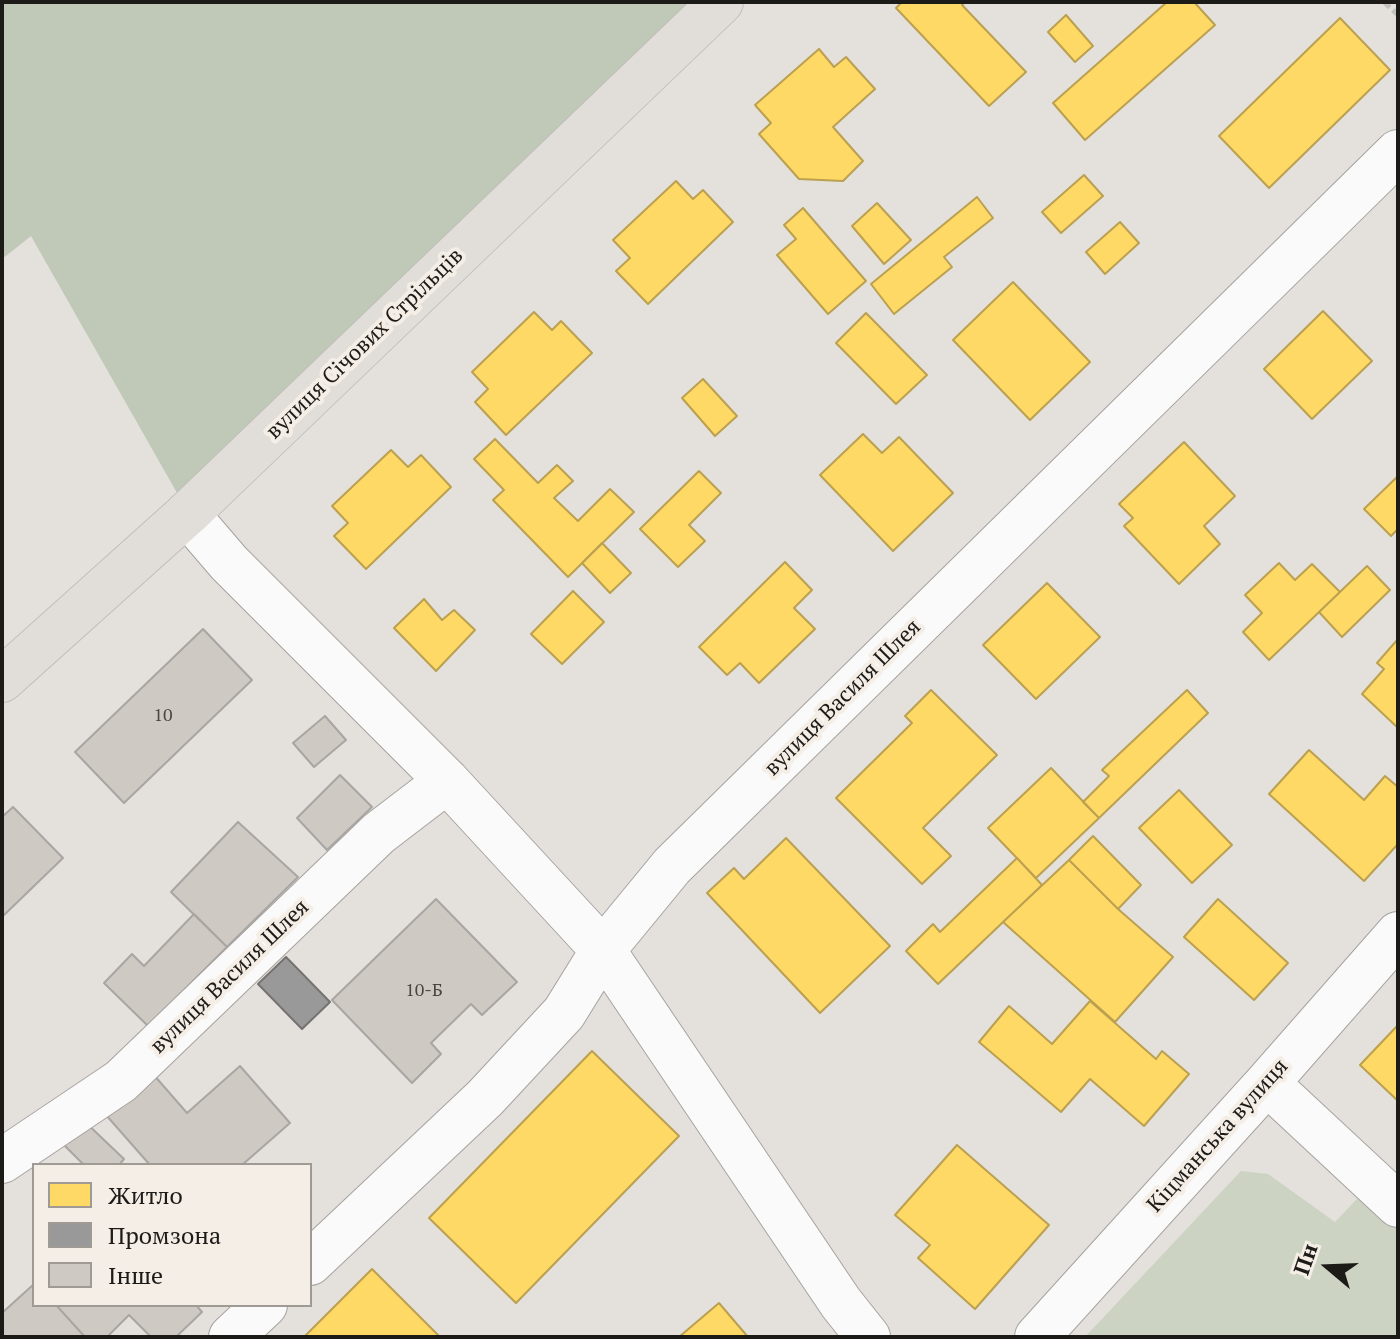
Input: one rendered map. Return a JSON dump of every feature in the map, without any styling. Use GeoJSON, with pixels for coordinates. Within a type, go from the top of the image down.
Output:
{"type":"FeatureCollection","features":[{"type":"Feature","properties":{"kind":"main road","name":"вулиця Січових Стрільців"},"geometry":{"type":"LineString","coordinates":[[2,680],[187,514],[721,2]]}},
{"type":"Feature","properties":{"kind":"street","name":"вулиця Василя Шлея"},"geometry":{"type":"LineString","coordinates":[[312,1261],[495,1087],[564,1013],[603,950],[672,866],[1398,152]]}},
{"type":"Feature","properties":{"kind":"street"},"geometry":{"type":"LineString","coordinates":[[187,514],[229,563],[447,781],[603,950],[841,1303],[868,1337]]}},
{"type":"Feature","properties":{"kind":"street","name":"вулиця Василя Шлея"},"geometry":{"type":"LineString","coordinates":[[2,1161],[121,1081],[379,833],[447,781]]}},
{"type":"Feature","properties":{"kind":"street","name":"Кіцманська вулиця"},"geometry":{"type":"LineString","coordinates":[[1037,1337],[1398,934]]}},
{"type":"Feature","properties":{"kind":"street"},"geometry":{"type":"LineString","coordinates":[[1267,1083],[1398,1205]]}},
{"type":"Feature","properties":{"kind":"street"},"geometry":{"type":"LineString","coordinates":[[231,1337],[263,1307]]}},
{"type":"Feature","properties":{"kind":"path"},"geometry":{"type":"LineString","coordinates":[[1384,2],[1398,15]]}},
{"type":"Feature","properties":{"kind":"green space"},"geometry":{"type":"Polygon","coordinates":[[[2,2],[723,2],[189,514],[31,236],[2,259],[2,2]]]}},
{"type":"Feature","properties":{"kind":"green space"},"geometry":{"type":"Polygon","coordinates":[[[1241,1171],[1268,1174],[1335,1222],[1374,1181],[1398,1203],[1398,1337],[1085,1337],[1241,1171]]]}},
{"type":"Feature","properties":{"kind":"building: Житло"},"geometry":{"type":"Polygon","coordinates":[[[902,2],[965,2],[962,5],[1026,72],[989,106],[896,8],[902,2]]]}},
{"type":"Feature","properties":{"kind":"building: Житло"},"geometry":{"type":"Polygon","coordinates":[[[1167,2],[1194,2],[1215,25],[1085,140],[1053,103],[1167,2]]]}},
{"type":"Feature","properties":{"kind":"building: Житло"},"geometry":{"type":"Polygon","coordinates":[[[1066,15],[1093,46],[1075,62],[1048,32],[1066,15]]]}},
{"type":"Feature","properties":{"kind":"building: Житло"},"geometry":{"type":"Polygon","coordinates":[[[1340,18],[1390,70],[1269,188],[1219,136],[1340,18]]]}},
{"type":"Feature","properties":{"kind":"building: Житло"},"geometry":{"type":"Polygon","coordinates":[[[819,49],[834,67],[846,57],[875,89],[833,127],[863,161],[843,181],[799,179],[759,134],[771,123],[755,105],[819,49]]]}},
{"type":"Feature","properties":{"kind":"building: Житло"},"geometry":{"type":"Polygon","coordinates":[[[1084,175],[1103,196],[1061,233],[1042,212],[1084,175]]]}},
{"type":"Feature","properties":{"kind":"building: Житло"},"geometry":{"type":"Polygon","coordinates":[[[676,181],[693,199],[703,190],[733,222],[648,304],[616,271],[630,258],[613,240],[676,181]]]}},
{"type":"Feature","properties":{"kind":"building: Житло"},"geometry":{"type":"Polygon","coordinates":[[[977,197],[993,218],[944,257],[952,267],[894,314],[871,284],[977,197]]]}},
{"type":"Feature","properties":{"kind":"building: Житло"},"geometry":{"type":"Polygon","coordinates":[[[877,203],[911,240],[884,264],[852,226],[877,203]]]}},
{"type":"Feature","properties":{"kind":"building: Житло"},"geometry":{"type":"Polygon","coordinates":[[[803,208],[866,281],[828,314],[777,255],[796,239],[784,225],[803,208]]]}},
{"type":"Feature","properties":{"kind":"building: Житло"},"geometry":{"type":"Polygon","coordinates":[[[1120,222],[1139,243],[1105,274],[1086,252],[1120,222]]]}},
{"type":"Feature","properties":{"kind":"building: Житло"},"geometry":{"type":"Polygon","coordinates":[[[1013,282],[1090,362],[1030,420],[953,340],[1013,282]]]}},
{"type":"Feature","properties":{"kind":"building: Житло"},"geometry":{"type":"Polygon","coordinates":[[[1323,311],[1372,361],[1312,419],[1264,369],[1323,311]]]}},
{"type":"Feature","properties":{"kind":"building: Житло"},"geometry":{"type":"Polygon","coordinates":[[[534,312],[552,330],[561,321],[592,353],[506,435],[475,402],[488,389],[472,372],[534,312]]]}},
{"type":"Feature","properties":{"kind":"building: Житло"},"geometry":{"type":"Polygon","coordinates":[[[866,313],[927,375],[896,404],[836,343],[866,313]]]}},
{"type":"Feature","properties":{"kind":"building: Житло"},"geometry":{"type":"Polygon","coordinates":[[[703,379],[737,416],[715,436],[682,398],[703,379]]]}},
{"type":"Feature","properties":{"kind":"building: Житло"},"geometry":{"type":"Polygon","coordinates":[[[863,434],[882,453],[899,437],[953,493],[893,551],[820,475],[863,434]]]}},
{"type":"Feature","properties":{"kind":"building: Житло"},"geometry":{"type":"Polygon","coordinates":[[[495,439],[538,483],[557,465],[573,481],[554,498],[578,521],[610,489],[634,512],[568,577],[493,500],[504,490],[474,459],[495,439]]]}},
{"type":"Feature","properties":{"kind":"building: Житло"},"geometry":{"type":"Polygon","coordinates":[[[1184,442],[1235,496],[1204,526],[1220,544],[1179,584],[1124,526],[1133,518],[1119,504],[1184,442]]]}},
{"type":"Feature","properties":{"kind":"building: Житло"},"geometry":{"type":"Polygon","coordinates":[[[391,450],[408,467],[421,455],[451,487],[366,569],[334,536],[348,523],[332,506],[391,450]]]}},
{"type":"Feature","properties":{"kind":"building: Житло"},"geometry":{"type":"Polygon","coordinates":[[[699,471],[721,493],[689,525],[705,541],[678,567],[640,529],[699,471]]]}},
{"type":"Feature","properties":{"kind":"building: Житло"},"geometry":{"type":"Polygon","coordinates":[[[1398,476],[1398,529],[1391,536],[1364,509],[1398,476]]]}},
{"type":"Feature","properties":{"kind":"building: Житло"},"geometry":{"type":"Polygon","coordinates":[[[602,543],[631,573],[610,593],[582,563],[602,543]]]}},
{"type":"Feature","properties":{"kind":"building: Житло"},"geometry":{"type":"Polygon","coordinates":[[[785,562],[812,590],[794,608],[815,629],[759,683],[740,663],[727,675],[699,647],[785,562]]]}},
{"type":"Feature","properties":{"kind":"building: Житло"},"geometry":{"type":"Polygon","coordinates":[[[1279,563],[1295,580],[1312,564],[1340,592],[1269,660],[1243,632],[1262,613],[1245,595],[1279,563]]]}},
{"type":"Feature","properties":{"kind":"building: Житло"},"geometry":{"type":"Polygon","coordinates":[[[1367,566],[1390,590],[1342,637],[1319,612],[1367,566]]]}},
{"type":"Feature","properties":{"kind":"building: Житло"},"geometry":{"type":"Polygon","coordinates":[[[1047,583],[1100,637],[1036,699],[983,645],[1047,583]]]}},
{"type":"Feature","properties":{"kind":"building: Житло"},"geometry":{"type":"Polygon","coordinates":[[[573,591],[604,622],[562,664],[531,634],[573,591]]]}},
{"type":"Feature","properties":{"kind":"building: Житло"},"geometry":{"type":"Polygon","coordinates":[[[424,599],[442,620],[454,610],[475,630],[436,671],[394,628],[424,599]]]}},
{"type":"Feature","properties":{"kind":"building: Житло"},"geometry":{"type":"Polygon","coordinates":[[[1398,639],[1398,728],[1362,694],[1384,669],[1377,663],[1398,639]]]}},
{"type":"Feature","properties":{"kind":"building: Житло"},"geometry":{"type":"Polygon","coordinates":[[[931,690],[997,755],[923,828],[951,856],[922,884],[836,798],[912,723],[905,716],[931,690]]]}},
{"type":"Feature","properties":{"kind":"building: Житло"},"geometry":{"type":"Polygon","coordinates":[[[1187,690],[1208,713],[1099,818],[1083,802],[1109,776],[1102,770],[1187,690]]]}},
{"type":"Feature","properties":{"kind":"building: Житло"},"geometry":{"type":"Polygon","coordinates":[[[1309,750],[1364,800],[1385,776],[1398,787],[1398,844],[1364,881],[1269,794],[1309,750]]]}},
{"type":"Feature","properties":{"kind":"building: Житло"},"geometry":{"type":"Polygon","coordinates":[[[1051,768],[1099,818],[1036,878],[988,828],[1051,768]]]}},
{"type":"Feature","properties":{"kind":"building: Житло"},"geometry":{"type":"Polygon","coordinates":[[[1179,790],[1232,845],[1192,883],[1139,828],[1179,790]]]}},
{"type":"Feature","properties":{"kind":"building: Житло"},"geometry":{"type":"Polygon","coordinates":[[[1093,836],[1141,885],[1118,909],[1069,860],[1093,836]]]}},
{"type":"Feature","properties":{"kind":"building: Житло"},"geometry":{"type":"Polygon","coordinates":[[[786,838],[890,946],[820,1013],[707,893],[734,868],[744,879],[786,838]]]}},
{"type":"Feature","properties":{"kind":"building: Житло"},"geometry":{"type":"Polygon","coordinates":[[[1017,858],[1042,885],[938,984],[906,951],[933,924],[940,932],[1017,858]]]}},
{"type":"Feature","properties":{"kind":"building: Житло"},"geometry":{"type":"Polygon","coordinates":[[[1069,860],[1118,909],[1173,957],[1115,1022],[1003,922],[1069,860]]]}},
{"type":"Feature","properties":{"kind":"building: Житло"},"geometry":{"type":"Polygon","coordinates":[[[1218,899],[1288,963],[1254,1000],[1184,937],[1218,899]]]}},
{"type":"Feature","properties":{"kind":"building: Житло"},"geometry":{"type":"Polygon","coordinates":[[[1090,1001],[1156,1059],[1162,1051],[1189,1074],[1144,1126],[1090,1079],[1061,1112],[979,1042],[1009,1006],[1052,1044],[1090,1001]]]}},
{"type":"Feature","properties":{"kind":"building: Житло"},"geometry":{"type":"Polygon","coordinates":[[[1398,1025],[1398,1101],[1360,1065],[1398,1025]]]}},
{"type":"Feature","properties":{"kind":"building: Житло"},"geometry":{"type":"Polygon","coordinates":[[[592,1051],[679,1136],[516,1303],[429,1218],[592,1051]]]}},
{"type":"Feature","properties":{"kind":"building: Житло"},"geometry":{"type":"Polygon","coordinates":[[[957,1145],[1049,1225],[975,1309],[918,1258],[930,1245],[895,1215],[957,1145]]]}},
{"type":"Feature","properties":{"kind":"building: Житло"},"geometry":{"type":"Polygon","coordinates":[[[372,1269],[440,1337],[304,1337],[372,1269]]]}},
{"type":"Feature","properties":{"kind":"building: Житло"},"geometry":{"type":"Polygon","coordinates":[[[719,1303],[748,1337],[679,1337],[719,1303]]]}},
{"type":"Feature","properties":{"kind":"building: Промзона"},"geometry":{"type":"Polygon","coordinates":[[[286,957],[330,1002],[302,1029],[258,984],[286,957]]]}},
{"type":"Feature","properties":{"kind":"building: Інше"},"geometry":{"type":"Polygon","coordinates":[[[203,629],[252,680],[124,803],[75,752],[203,629]]]}},
{"type":"Feature","properties":{"kind":"building: Інше"},"geometry":{"type":"Polygon","coordinates":[[[325,716],[346,740],[314,767],[293,743],[325,716]]]}},
{"type":"Feature","properties":{"kind":"building: Інше"},"geometry":{"type":"Polygon","coordinates":[[[340,775],[372,807],[327,850],[297,818],[340,775]]]}},
{"type":"Feature","properties":{"kind":"building: Інше"},"geometry":{"type":"Polygon","coordinates":[[[13,807],[63,858],[2,917],[2,817],[13,807]]]}},
{"type":"Feature","properties":{"kind":"building: Інше"},"geometry":{"type":"Polygon","coordinates":[[[238,822],[298,877],[227,947],[171,892],[238,822]]]}},
{"type":"Feature","properties":{"kind":"building: Інше"},"geometry":{"type":"Polygon","coordinates":[[[436,899],[517,982],[482,1015],[471,1004],[431,1043],[441,1054],[412,1083],[332,1000],[436,899]]]}},
{"type":"Feature","properties":{"kind":"building: Інше"},"geometry":{"type":"Polygon","coordinates":[[[194,914],[227,947],[148,1026],[104,983],[132,954],[144,966],[194,914]]]}},
{"type":"Feature","properties":{"kind":"building: Інше"},"geometry":{"type":"Polygon","coordinates":[[[240,1066],[290,1123],[244,1163],[148,1163],[106,1115],[153,1074],[187,1113],[240,1066]]]}},
{"type":"Feature","properties":{"kind":"building: Інше"},"geometry":{"type":"Polygon","coordinates":[[[82,1119],[124,1159],[121,1163],[82,1163],[61,1142],[82,1119]]]}},
{"type":"Feature","properties":{"kind":"building: Інше"},"geometry":{"type":"Polygon","coordinates":[[[32,1286],[32,1307],[58,1307],[85,1337],[2,1337],[2,1313],[32,1286]]]}},
{"type":"Feature","properties":{"kind":"building: Інше"},"geometry":{"type":"Polygon","coordinates":[[[58,1307],[198,1307],[202,1312],[176,1337],[151,1337],[129,1315],[107,1337],[85,1337],[58,1307]]]}}]}
